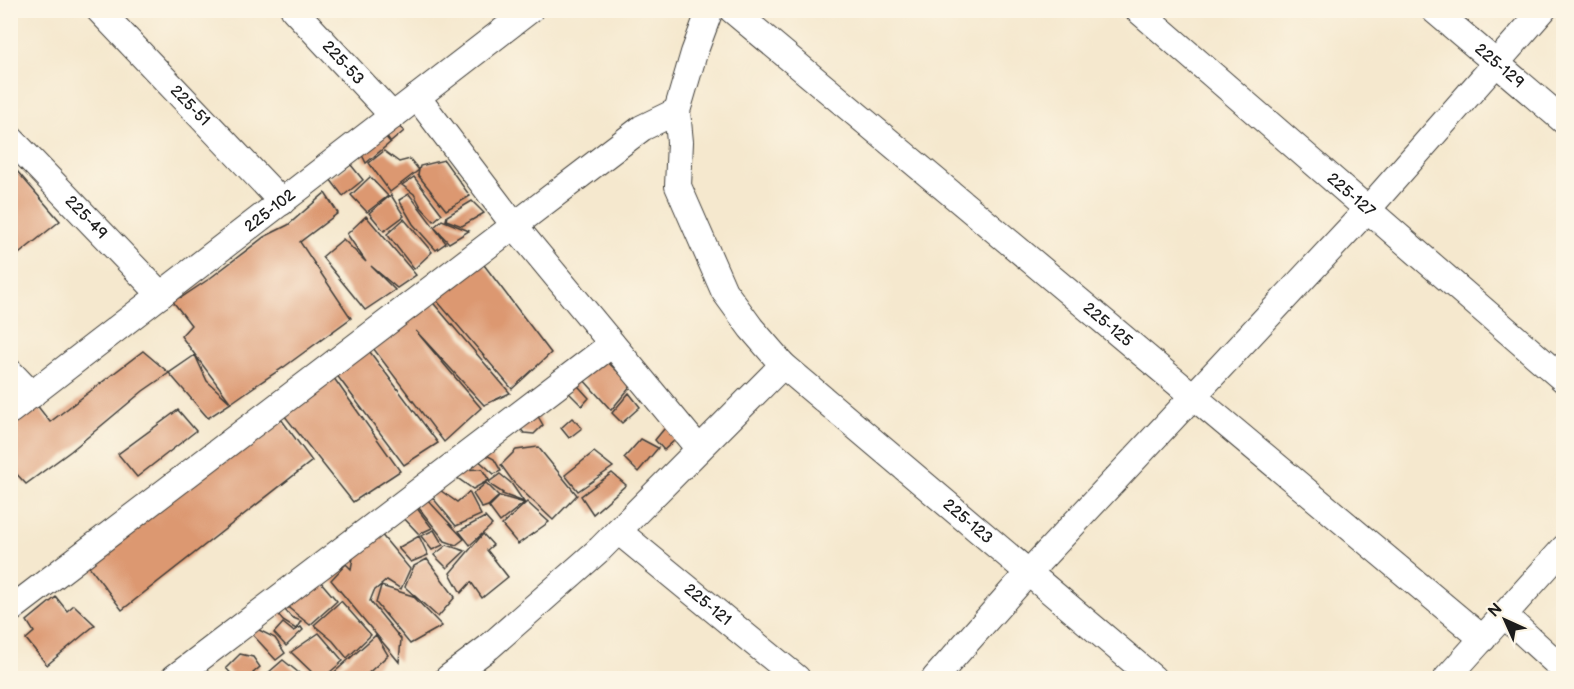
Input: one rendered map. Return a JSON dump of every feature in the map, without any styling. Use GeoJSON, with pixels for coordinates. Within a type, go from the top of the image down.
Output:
{"type":"FeatureCollection","features":[{"type":"Feature","properties":{"kind":"street","name":"225-51"},"geometry":{"type":"LineString","coordinates":[[99,10],[282,202]]}},
{"type":"Feature","properties":{"kind":"street","name":"225-53"},"geometry":{"type":"LineString","coordinates":[[294,10],[393,116]]}},
{"type":"Feature","properties":{"kind":"street"},"geometry":{"type":"LineString","coordinates":[[10,610],[642,128],[676,111],[710,10]]}},
{"type":"Feature","properties":{"kind":"street","name":"225-125"},"geometry":{"type":"LineString","coordinates":[[732,10],[1483,639]]}},
{"type":"Feature","properties":{"kind":"street","name":"225-127"},"geometry":{"type":"LineString","coordinates":[[1138,10],[1563,380]]}},
{"type":"Feature","properties":{"kind":"street","name":"225-129"},"geometry":{"type":"LineString","coordinates":[[1434,10],[1563,121]]}},
{"type":"Feature","properties":{"kind":"street"},"geometry":{"type":"LineString","coordinates":[[934,678],[1028,573],[1368,208],[1543,10]]}},
{"type":"Feature","properties":{"kind":"street","name":"225-102"},"geometry":{"type":"LineString","coordinates":[[10,411],[417,98],[520,13]]}},
{"type":"Feature","properties":{"kind":"street"},"geometry":{"type":"LineString","coordinates":[[417,98],[514,225],[699,450]]}},
{"type":"Feature","properties":{"kind":"street","name":"225-123"},"geometry":{"type":"LineString","coordinates":[[676,111],[680,142],[678,186],[724,291],[751,328],[783,365],[1153,678]]}},
{"type":"Feature","properties":{"kind":"street","name":"225-49"},"geometry":{"type":"LineString","coordinates":[[10,138],[161,295]]}},
{"type":"Feature","properties":{"kind":"street"},"geometry":{"type":"LineString","coordinates":[[174,678],[612,344]]}},
{"type":"Feature","properties":{"kind":"street"},"geometry":{"type":"LineString","coordinates":[[448,678],[489,646],[600,549],[783,365]]}},
{"type":"Feature","properties":{"kind":"street"},"geometry":{"type":"LineString","coordinates":[[10,372],[32,395]]}},
{"type":"Feature","properties":{"kind":"street","name":"225-121"},"geometry":{"type":"LineString","coordinates":[[618,531],[796,678]]}},
{"type":"Feature","properties":{"kind":"street"},"geometry":{"type":"LineString","coordinates":[[1447,678],[1563,548]]}},
{"type":"Feature","properties":{"kind":"street"},"geometry":{"type":"LineString","coordinates":[[1504,615],[1563,670]]}},
{"type":"Feature","properties":{"kind":"building"},"geometry":{"type":"Polygon","coordinates":[[[397,125],[404,131],[366,163],[362,155],[384,135],[390,142],[386,136],[397,125]]]}},
{"type":"Feature","properties":{"kind":"building"},"geometry":{"type":"Polygon","coordinates":[[[384,151],[399,162],[410,159],[419,170],[390,192],[369,163],[384,151]]]}},
{"type":"Feature","properties":{"kind":"building"},"geometry":{"type":"Polygon","coordinates":[[[444,160],[470,196],[446,210],[418,175],[420,166],[444,160]]]}},
{"type":"Feature","properties":{"kind":"building"},"geometry":{"type":"Polygon","coordinates":[[[10,163],[60,221],[10,261],[10,163]]]}},
{"type":"Feature","properties":{"kind":"building"},"geometry":{"type":"Polygon","coordinates":[[[351,165],[363,180],[343,196],[330,179],[351,165]]]}},
{"type":"Feature","properties":{"kind":"building"},"geometry":{"type":"Polygon","coordinates":[[[370,177],[388,196],[367,212],[351,195],[370,177]]]}},
{"type":"Feature","properties":{"kind":"building"},"geometry":{"type":"Polygon","coordinates":[[[414,177],[442,214],[434,221],[421,207],[414,194],[402,185],[414,177]]]}},
{"type":"Feature","properties":{"kind":"building"},"geometry":{"type":"Polygon","coordinates":[[[325,193],[338,213],[300,242],[351,318],[231,403],[181,336],[191,325],[171,299],[182,297],[264,237],[288,225],[325,193]]]}},
{"type":"Feature","properties":{"kind":"building"},"geometry":{"type":"Polygon","coordinates":[[[409,194],[446,243],[436,250],[413,224],[399,200],[409,194]]]}},
{"type":"Feature","properties":{"kind":"building"},"geometry":{"type":"Polygon","coordinates":[[[391,195],[404,216],[384,231],[369,213],[391,195]]]}},
{"type":"Feature","properties":{"kind":"building"},"geometry":{"type":"Polygon","coordinates":[[[472,201],[484,213],[462,226],[446,220],[447,216],[472,201]]]}},
{"type":"Feature","properties":{"kind":"building"},"geometry":{"type":"Polygon","coordinates":[[[366,216],[416,275],[397,288],[371,266],[395,290],[365,310],[322,257],[343,239],[366,262],[347,234],[366,216]]]}},
{"type":"Feature","properties":{"kind":"building"},"geometry":{"type":"Polygon","coordinates":[[[404,219],[432,252],[414,269],[387,234],[404,219]]]}},
{"type":"Feature","properties":{"kind":"building"},"geometry":{"type":"Polygon","coordinates":[[[442,220],[469,231],[449,243],[434,227],[442,220]]]}},
{"type":"Feature","properties":{"kind":"building"},"geometry":{"type":"Polygon","coordinates":[[[481,261],[551,353],[512,389],[432,295],[481,261]]]}},
{"type":"Feature","properties":{"kind":"building"},"geometry":{"type":"Polygon","coordinates":[[[429,298],[510,393],[484,405],[416,331],[481,408],[444,442],[367,340],[429,298]]]}},
{"type":"Feature","properties":{"kind":"building"},"geometry":{"type":"Polygon","coordinates":[[[364,344],[438,443],[404,465],[336,374],[364,344]]]}},
{"type":"Feature","properties":{"kind":"building"},"geometry":{"type":"Polygon","coordinates":[[[143,351],[169,373],[26,484],[10,467],[10,423],[36,404],[50,422],[143,351]]]}},
{"type":"Feature","properties":{"kind":"building"},"geometry":{"type":"Polygon","coordinates":[[[599,354],[632,385],[611,410],[582,378],[599,354]]]}},
{"type":"Feature","properties":{"kind":"building"},"geometry":{"type":"Polygon","coordinates":[[[195,355],[207,381],[231,403],[208,418],[169,373],[195,355]]]}},
{"type":"Feature","properties":{"kind":"building"},"geometry":{"type":"Polygon","coordinates":[[[331,374],[400,471],[353,502],[280,410],[331,374]]]}},
{"type":"Feature","properties":{"kind":"building"},"geometry":{"type":"Polygon","coordinates":[[[570,377],[589,398],[582,406],[563,387],[570,377]]]}},
{"type":"Feature","properties":{"kind":"building"},"geometry":{"type":"Polygon","coordinates":[[[629,393],[640,407],[622,423],[612,413],[629,393]]]}},
{"type":"Feature","properties":{"kind":"building"},"geometry":{"type":"Polygon","coordinates":[[[178,410],[196,431],[137,477],[118,454],[178,410]]]}},
{"type":"Feature","properties":{"kind":"building"},"geometry":{"type":"Polygon","coordinates":[[[535,411],[543,425],[534,434],[524,433],[516,424],[535,411]]]}},
{"type":"Feature","properties":{"kind":"building"},"geometry":{"type":"Polygon","coordinates":[[[278,415],[312,461],[122,610],[85,561],[278,415]]]}},
{"type":"Feature","properties":{"kind":"building"},"geometry":{"type":"Polygon","coordinates":[[[572,418],[582,428],[569,438],[561,428],[572,418]]]}},
{"type":"Feature","properties":{"kind":"building"},"geometry":{"type":"Polygon","coordinates":[[[669,423],[676,439],[664,450],[655,440],[669,423]]]}},
{"type":"Feature","properties":{"kind":"building"},"geometry":{"type":"Polygon","coordinates":[[[641,439],[658,448],[638,472],[624,458],[641,439]]]}},
{"type":"Feature","properties":{"kind":"building"},"geometry":{"type":"Polygon","coordinates":[[[538,447],[577,495],[553,520],[514,483],[501,465],[516,450],[538,447]]]}},
{"type":"Feature","properties":{"kind":"building"},"geometry":{"type":"Polygon","coordinates":[[[477,450],[494,459],[501,471],[494,474],[475,457],[477,450]]]}},
{"type":"Feature","properties":{"kind":"building"},"geometry":{"type":"Polygon","coordinates":[[[594,452],[613,467],[578,491],[565,475],[594,452]]]}},
{"type":"Feature","properties":{"kind":"building"},"geometry":{"type":"Polygon","coordinates":[[[482,469],[489,480],[473,489],[456,477],[455,470],[482,469]]]}},
{"type":"Feature","properties":{"kind":"building"},"geometry":{"type":"Polygon","coordinates":[[[612,473],[626,485],[593,514],[581,496],[612,473]]]}},
{"type":"Feature","properties":{"kind":"building"},"geometry":{"type":"Polygon","coordinates":[[[500,474],[511,483],[524,502],[502,494],[492,486],[489,482],[500,474]]]}},
{"type":"Feature","properties":{"kind":"building"},"geometry":{"type":"Polygon","coordinates":[[[486,483],[499,496],[488,506],[482,508],[473,494],[486,483]]]}},
{"type":"Feature","properties":{"kind":"building"},"geometry":{"type":"Polygon","coordinates":[[[434,486],[457,502],[469,492],[481,515],[456,526],[427,491],[434,486]]]}},
{"type":"Feature","properties":{"kind":"building"},"geometry":{"type":"Polygon","coordinates":[[[500,496],[524,503],[500,522],[489,507],[500,496]]]}},
{"type":"Feature","properties":{"kind":"building"},"geometry":{"type":"Polygon","coordinates":[[[425,497],[464,539],[456,545],[445,541],[415,503],[425,497]]]}},
{"type":"Feature","properties":{"kind":"building"},"geometry":{"type":"Polygon","coordinates":[[[527,502],[549,522],[518,544],[502,525],[527,502]]]}},
{"type":"Feature","properties":{"kind":"building"},"geometry":{"type":"Polygon","coordinates":[[[413,503],[432,528],[419,534],[401,515],[413,503]]]}},
{"type":"Feature","properties":{"kind":"building"},"geometry":{"type":"Polygon","coordinates":[[[485,517],[492,525],[470,545],[459,531],[485,517]]]}},
{"type":"Feature","properties":{"kind":"building"},"geometry":{"type":"Polygon","coordinates":[[[434,530],[443,545],[432,550],[421,536],[434,530]]]}},
{"type":"Feature","properties":{"kind":"building"},"geometry":{"type":"Polygon","coordinates":[[[380,533],[410,569],[401,589],[387,580],[374,591],[370,601],[401,639],[399,662],[331,580],[346,564],[351,569],[355,547],[380,533]]]}},
{"type":"Feature","properties":{"kind":"building"},"geometry":{"type":"Polygon","coordinates":[[[483,534],[493,545],[487,550],[508,577],[482,598],[471,582],[461,593],[450,573],[483,534]]]}},
{"type":"Feature","properties":{"kind":"building"},"geometry":{"type":"Polygon","coordinates":[[[419,536],[428,555],[411,562],[398,548],[419,536]]]}},
{"type":"Feature","properties":{"kind":"building"},"geometry":{"type":"Polygon","coordinates":[[[447,545],[465,551],[447,568],[434,555],[447,545]]]}},
{"type":"Feature","properties":{"kind":"building"},"geometry":{"type":"Polygon","coordinates":[[[427,559],[455,597],[438,617],[405,587],[414,566],[427,559]]]}},
{"type":"Feature","properties":{"kind":"building"},"geometry":{"type":"Polygon","coordinates":[[[314,574],[337,601],[310,625],[285,605],[314,574]]]}},
{"type":"Feature","properties":{"kind":"building"},"geometry":{"type":"Polygon","coordinates":[[[381,586],[413,596],[442,626],[410,644],[376,603],[381,586]]]}},
{"type":"Feature","properties":{"kind":"building"},"geometry":{"type":"Polygon","coordinates":[[[56,597],[67,611],[74,605],[95,625],[47,665],[26,639],[34,632],[27,621],[56,597]]]}},
{"type":"Feature","properties":{"kind":"building"},"geometry":{"type":"Polygon","coordinates":[[[341,601],[371,635],[347,658],[333,641],[314,625],[341,601]]]}},
{"type":"Feature","properties":{"kind":"building"},"geometry":{"type":"Polygon","coordinates":[[[281,605],[291,617],[301,621],[296,629],[283,621],[272,607],[281,605]]]}},
{"type":"Feature","properties":{"kind":"building"},"geometry":{"type":"Polygon","coordinates":[[[283,623],[293,631],[301,627],[303,630],[286,646],[274,633],[283,623]]]}},
{"type":"Feature","properties":{"kind":"building"},"geometry":{"type":"Polygon","coordinates":[[[255,628],[275,638],[285,653],[276,660],[251,633],[255,628]]]}},
{"type":"Feature","properties":{"kind":"building"},"geometry":{"type":"Polygon","coordinates":[[[319,633],[343,661],[323,678],[318,678],[291,652],[319,633]]]}},
{"type":"Feature","properties":{"kind":"building"},"geometry":{"type":"Polygon","coordinates":[[[376,635],[388,655],[363,678],[328,678],[376,635]]]}},
{"type":"Feature","properties":{"kind":"building"},"geometry":{"type":"Polygon","coordinates":[[[240,654],[253,657],[260,667],[253,673],[258,678],[235,678],[226,668],[240,654]]]}},
{"type":"Feature","properties":{"kind":"building"},"geometry":{"type":"Polygon","coordinates":[[[283,660],[299,673],[292,678],[279,678],[268,673],[283,660]]]}}]}
